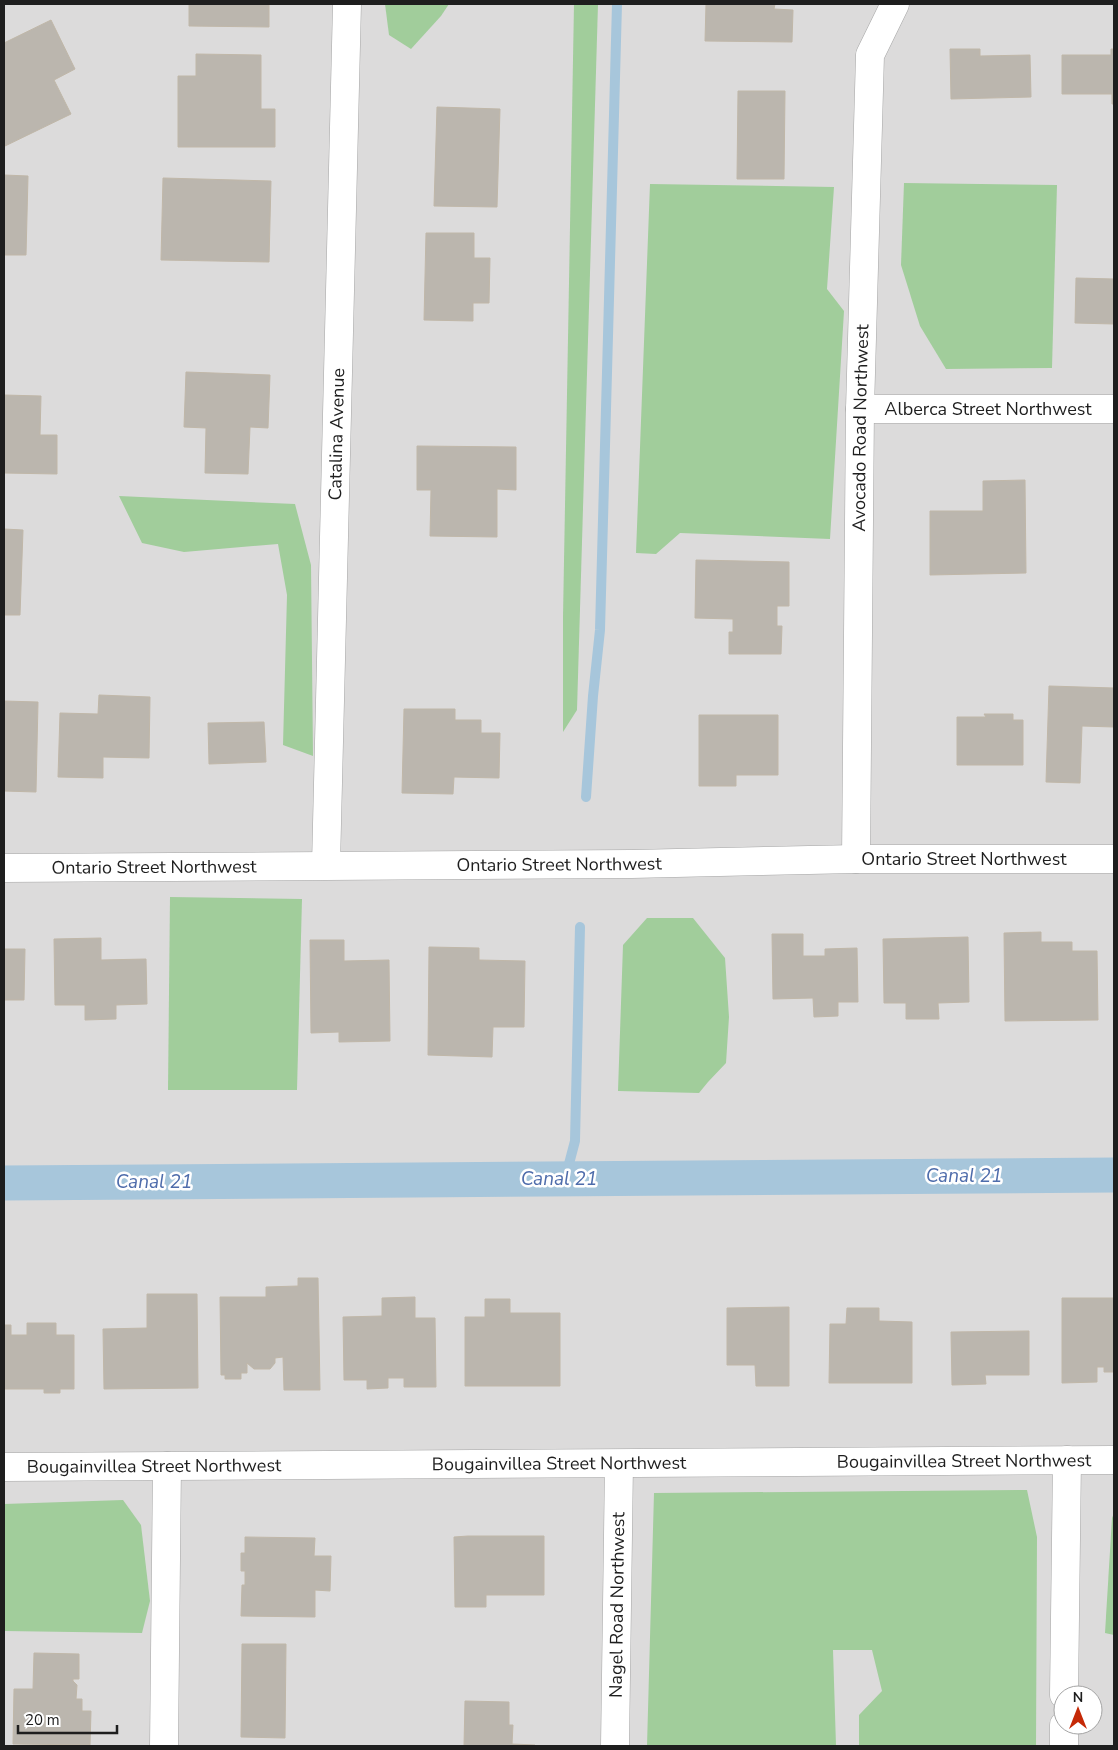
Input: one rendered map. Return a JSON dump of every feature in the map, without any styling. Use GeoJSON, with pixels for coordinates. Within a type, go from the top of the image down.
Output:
{"type":"FeatureCollection","features":[{"type":"Feature","properties":{"kind":"street","name":"Catalina Avenue"},"geometry":{"type":"LineString","coordinates":[[326,865],[347,4]]}},
{"type":"Feature","properties":{"kind":"street","name":"Avocado Road Northwest"},"geometry":{"type":"LineString","coordinates":[[856,859],[860,410],[870,55],[895,4]]}},
{"type":"Feature","properties":{"kind":"street","name":"Alberca Street Northwest"},"geometry":{"type":"LineString","coordinates":[[860,410],[1114,409]]}},
{"type":"Feature","properties":{"kind":"street","name":"Ontario Street Northwest"},"geometry":{"type":"LineString","coordinates":[[4,868],[632,864],[856,859],[1114,859]]}},
{"type":"Feature","properties":{"kind":"street"},"geometry":{"type":"LineString","coordinates":[[1064,1685],[1067,1460]]}},
{"type":"Feature","properties":{"kind":"street","name":"Bougainvillea Street Northwest"},"geometry":{"type":"LineString","coordinates":[[4,1467],[1114,1460]]}},
{"type":"Feature","properties":{"kind":"street","name":"Nagel Road Northwest"},"geometry":{"type":"LineString","coordinates":[[615,1746],[619,1464]]}},
{"type":"Feature","properties":{"kind":"street"},"geometry":{"type":"LineString","coordinates":[[164,1746],[167,1466]]}},
{"type":"Feature","properties":{"kind":"shaded area"},"geometry":{"type":"Polygon","coordinates":[[[4,4],[1114,4],[1114,1746],[4,1746],[4,4]]]}},
{"type":"Feature","properties":{"kind":"green space"},"geometry":{"type":"Polygon","coordinates":[[[385,4],[449,4],[441,16],[411,49],[389,35],[385,4]]]}},
{"type":"Feature","properties":{"kind":"green space"},"geometry":{"type":"Polygon","coordinates":[[[574,4],[598,4],[577,710],[563,732],[563,617],[574,4]]]}},
{"type":"Feature","properties":{"kind":"green space"},"geometry":{"type":"Polygon","coordinates":[[[904,183],[1057,185],[1052,368],[946,369],[920,326],[901,265],[904,183]]]}},
{"type":"Feature","properties":{"kind":"green space"},"geometry":{"type":"Polygon","coordinates":[[[650,184],[834,187],[827,289],[844,311],[830,539],[680,533],[656,554],[636,553],[650,184]]]}},
{"type":"Feature","properties":{"kind":"green space"},"geometry":{"type":"Polygon","coordinates":[[[119,496],[295,504],[311,565],[313,756],[283,745],[287,595],[278,544],[184,552],[142,543],[119,496]]]}},
{"type":"Feature","properties":{"kind":"green space"},"geometry":{"type":"Polygon","coordinates":[[[170,897],[302,899],[297,1090],[168,1090],[170,897]]]}},
{"type":"Feature","properties":{"kind":"green space"},"geometry":{"type":"Polygon","coordinates":[[[647,918],[693,918],[725,958],[729,1017],[726,1063],[699,1093],[618,1091],[623,945],[647,918]]]}},
{"type":"Feature","properties":{"kind":"green space"},"geometry":{"type":"Polygon","coordinates":[[[1027,1490],[1037,1537],[1036,1746],[859,1746],[859,1715],[882,1691],[872,1650],[833,1650],[836,1746],[647,1746],[654,1493],[1027,1490]]]}},
{"type":"Feature","properties":{"kind":"green space"},"geometry":{"type":"Polygon","coordinates":[[[123,1500],[141,1525],[150,1601],[142,1633],[4,1631],[4,1504],[123,1500]]]}},
{"type":"Feature","properties":{"kind":"green space"},"geometry":{"type":"Polygon","coordinates":[[[1114,1513],[1114,1635],[1105,1633],[1112,1518],[1114,1513]]]}},
{"type":"Feature","properties":{"kind":"building"},"geometry":{"type":"Polygon","coordinates":[[[189,4],[269,4],[269,27],[189,26],[189,4]]]}},
{"type":"Feature","properties":{"kind":"building"},"geometry":{"type":"Polygon","coordinates":[[[706,4],[775,4],[774,9],[793,10],[792,42],[705,41],[706,4]]]}},
{"type":"Feature","properties":{"kind":"building"},"geometry":{"type":"Polygon","coordinates":[[[51,20],[75,69],[54,80],[71,114],[5,146],[4,43],[51,20]]]}},
{"type":"Feature","properties":{"kind":"building"},"geometry":{"type":"Polygon","coordinates":[[[950,49],[980,49],[980,56],[1030,55],[1031,97],[951,99],[950,49]]]}},
{"type":"Feature","properties":{"kind":"building"},"geometry":{"type":"Polygon","coordinates":[[[1111,49],[1114,49],[1114,104],[1112,104],[1112,94],[1062,94],[1062,55],[1111,55],[1111,49]]]}},
{"type":"Feature","properties":{"kind":"building"},"geometry":{"type":"Polygon","coordinates":[[[196,54],[261,55],[261,109],[275,109],[275,147],[178,147],[178,76],[196,76],[196,54]]]}},
{"type":"Feature","properties":{"kind":"building"},"geometry":{"type":"Polygon","coordinates":[[[738,91],[785,91],[784,179],[737,179],[738,91]]]}},
{"type":"Feature","properties":{"kind":"building"},"geometry":{"type":"Polygon","coordinates":[[[437,107],[500,109],[497,207],[434,206],[437,107]]]}},
{"type":"Feature","properties":{"kind":"building"},"geometry":{"type":"Polygon","coordinates":[[[4,175],[28,176],[26,255],[4,255],[4,175]]]}},
{"type":"Feature","properties":{"kind":"building"},"geometry":{"type":"Polygon","coordinates":[[[163,178],[271,181],[269,262],[161,260],[163,178]]]}},
{"type":"Feature","properties":{"kind":"building"},"geometry":{"type":"Polygon","coordinates":[[[426,233],[474,233],[474,258],[490,258],[489,303],[473,303],[473,321],[424,320],[426,233]]]}},
{"type":"Feature","properties":{"kind":"building"},"geometry":{"type":"Polygon","coordinates":[[[1076,278],[1114,279],[1114,324],[1075,323],[1076,278]]]}},
{"type":"Feature","properties":{"kind":"building"},"geometry":{"type":"Polygon","coordinates":[[[186,372],[270,375],[268,428],[250,427],[248,474],[205,473],[206,428],[184,427],[186,372]]]}},
{"type":"Feature","properties":{"kind":"building"},"geometry":{"type":"Polygon","coordinates":[[[4,395],[41,396],[40,435],[57,435],[57,474],[4,473],[4,395]]]}},
{"type":"Feature","properties":{"kind":"building"},"geometry":{"type":"Polygon","coordinates":[[[417,446],[516,447],[516,490],[497,489],[497,537],[430,536],[431,490],[417,490],[417,446]]]}},
{"type":"Feature","properties":{"kind":"building"},"geometry":{"type":"Polygon","coordinates":[[[1025,480],[1026,573],[930,575],[930,511],[983,511],[983,481],[1025,480]]]}},
{"type":"Feature","properties":{"kind":"building"},"geometry":{"type":"Polygon","coordinates":[[[4,529],[23,530],[20,615],[4,615],[4,529]]]}},
{"type":"Feature","properties":{"kind":"building"},"geometry":{"type":"Polygon","coordinates":[[[696,560],[789,562],[789,606],[777,606],[777,626],[782,626],[781,654],[729,654],[729,632],[733,632],[733,619],[695,618],[696,560]]]}},
{"type":"Feature","properties":{"kind":"building"},"geometry":{"type":"Polygon","coordinates":[[[1049,686],[1114,688],[1114,727],[1082,726],[1080,783],[1046,782],[1049,686]]]}},
{"type":"Feature","properties":{"kind":"building"},"geometry":{"type":"Polygon","coordinates":[[[99,695],[150,697],[149,758],[103,757],[103,778],[58,777],[60,713],[98,714],[99,695]]]}},
{"type":"Feature","properties":{"kind":"building"},"geometry":{"type":"Polygon","coordinates":[[[4,701],[38,702],[36,792],[4,791],[4,701]]]}},
{"type":"Feature","properties":{"kind":"building"},"geometry":{"type":"Polygon","coordinates":[[[404,709],[455,709],[455,720],[481,720],[481,733],[500,733],[499,778],[454,777],[453,794],[402,793],[404,709]]]}},
{"type":"Feature","properties":{"kind":"building"},"geometry":{"type":"Polygon","coordinates":[[[984,714],[1013,714],[1013,720],[1023,720],[1023,765],[957,765],[957,717],[986,717],[984,714]]]}},
{"type":"Feature","properties":{"kind":"building"},"geometry":{"type":"Polygon","coordinates":[[[699,715],[778,715],[778,775],[736,775],[736,786],[699,786],[699,715]]]}},
{"type":"Feature","properties":{"kind":"building"},"geometry":{"type":"Polygon","coordinates":[[[264,722],[266,762],[209,764],[208,723],[264,722]]]}},
{"type":"Feature","properties":{"kind":"building"},"geometry":{"type":"Polygon","coordinates":[[[1041,932],[1041,942],[1072,942],[1072,951],[1097,951],[1098,1020],[1005,1021],[1004,933],[1041,932]]]}},
{"type":"Feature","properties":{"kind":"building"},"geometry":{"type":"Polygon","coordinates":[[[772,934],[803,934],[803,956],[825,956],[825,949],[857,948],[858,1002],[838,1002],[838,1016],[814,1017],[813,998],[773,999],[772,934]]]}},
{"type":"Feature","properties":{"kind":"building"},"geometry":{"type":"Polygon","coordinates":[[[968,937],[969,1002],[938,1003],[939,1019],[906,1019],[906,1003],[884,1003],[883,939],[968,937]]]}},
{"type":"Feature","properties":{"kind":"building"},"geometry":{"type":"Polygon","coordinates":[[[101,938],[101,960],[146,959],[147,1004],[116,1005],[116,1019],[85,1020],[85,1005],[55,1005],[54,939],[101,938]]]}},
{"type":"Feature","properties":{"kind":"building"},"geometry":{"type":"Polygon","coordinates":[[[310,940],[344,940],[344,961],[389,960],[390,1041],[339,1042],[339,1032],[311,1033],[310,940]]]}},
{"type":"Feature","properties":{"kind":"building"},"geometry":{"type":"Polygon","coordinates":[[[429,947],[479,948],[479,960],[525,961],[524,1027],[493,1027],[492,1057],[428,1055],[429,947]]]}},
{"type":"Feature","properties":{"kind":"building"},"geometry":{"type":"Polygon","coordinates":[[[4,949],[25,949],[24,1000],[4,1000],[4,949]]]}},
{"type":"Feature","properties":{"kind":"building"},"geometry":{"type":"Polygon","coordinates":[[[298,1278],[318,1278],[320,1390],[284,1390],[283,1357],[275,1358],[275,1363],[270,1369],[254,1369],[247,1363],[247,1373],[241,1373],[241,1379],[225,1379],[225,1375],[221,1375],[220,1297],[266,1297],[266,1287],[298,1286],[298,1278]]]}},
{"type":"Feature","properties":{"kind":"building"},"geometry":{"type":"Polygon","coordinates":[[[147,1294],[197,1294],[198,1388],[104,1389],[103,1329],[147,1328],[147,1294]]]}},
{"type":"Feature","properties":{"kind":"building"},"geometry":{"type":"Polygon","coordinates":[[[415,1297],[415,1318],[435,1318],[436,1387],[404,1387],[404,1378],[388,1378],[388,1388],[367,1389],[367,1380],[344,1380],[343,1317],[382,1316],[382,1298],[415,1297]]]}},
{"type":"Feature","properties":{"kind":"building"},"geometry":{"type":"Polygon","coordinates":[[[1062,1298],[1114,1298],[1114,1372],[1104,1372],[1104,1367],[1097,1367],[1097,1382],[1062,1383],[1062,1298]]]}},
{"type":"Feature","properties":{"kind":"building"},"geometry":{"type":"Polygon","coordinates":[[[485,1299],[510,1299],[510,1313],[560,1313],[560,1386],[465,1386],[465,1317],[485,1317],[485,1299]]]}},
{"type":"Feature","properties":{"kind":"building"},"geometry":{"type":"Polygon","coordinates":[[[789,1307],[789,1386],[756,1386],[755,1365],[727,1365],[727,1308],[789,1307]]]}},
{"type":"Feature","properties":{"kind":"building"},"geometry":{"type":"Polygon","coordinates":[[[847,1308],[879,1308],[879,1321],[912,1322],[912,1383],[829,1383],[830,1324],[846,1324],[847,1308]]]}},
{"type":"Feature","properties":{"kind":"building"},"geometry":{"type":"Polygon","coordinates":[[[27,1323],[56,1323],[56,1335],[74,1335],[74,1389],[60,1389],[60,1393],[44,1393],[44,1389],[4,1389],[4,1325],[11,1325],[11,1335],[27,1335],[27,1323]]]}},
{"type":"Feature","properties":{"kind":"building"},"geometry":{"type":"Polygon","coordinates":[[[1029,1331],[1029,1375],[985,1375],[986,1384],[952,1385],[951,1332],[1029,1331]]]}},
{"type":"Feature","properties":{"kind":"building"},"geometry":{"type":"Polygon","coordinates":[[[544,1536],[544,1595],[486,1595],[486,1607],[455,1607],[454,1537],[544,1536]]]}},
{"type":"Feature","properties":{"kind":"building"},"geometry":{"type":"Polygon","coordinates":[[[245,1537],[315,1538],[314,1556],[331,1556],[330,1591],[315,1590],[315,1617],[241,1616],[242,1585],[245,1585],[245,1571],[241,1571],[241,1553],[245,1553],[245,1537]]]}},
{"type":"Feature","properties":{"kind":"building"},"geometry":{"type":"Polygon","coordinates":[[[242,1644],[286,1644],[285,1738],[241,1737],[242,1644]]]}},
{"type":"Feature","properties":{"kind":"building"},"geometry":{"type":"Polygon","coordinates":[[[34,1653],[79,1654],[79,1679],[73,1679],[73,1681],[77,1685],[76,1699],[82,1699],[82,1711],[91,1711],[90,1745],[13,1744],[14,1689],[33,1689],[34,1653]]]}},
{"type":"Feature","properties":{"kind":"building"},"geometry":{"type":"Polygon","coordinates":[[[465,1701],[509,1702],[509,1725],[513,1725],[512,1744],[535,1746],[464,1746],[465,1701]]]}},
{"type":"Feature","properties":{"kind":"waterway"},"geometry":{"type":"LineString","coordinates":[[586,797],[600,630],[617,4]]}},
{"type":"Feature","properties":{"kind":"waterway"},"geometry":{"type":"LineString","coordinates":[[565,1179],[575,1141],[580,927]]}},
{"type":"Feature","properties":{"kind":"waterway","name":"Canal 21"},"geometry":{"type":"LineString","coordinates":[[4,1183],[1114,1175]]}}]}
